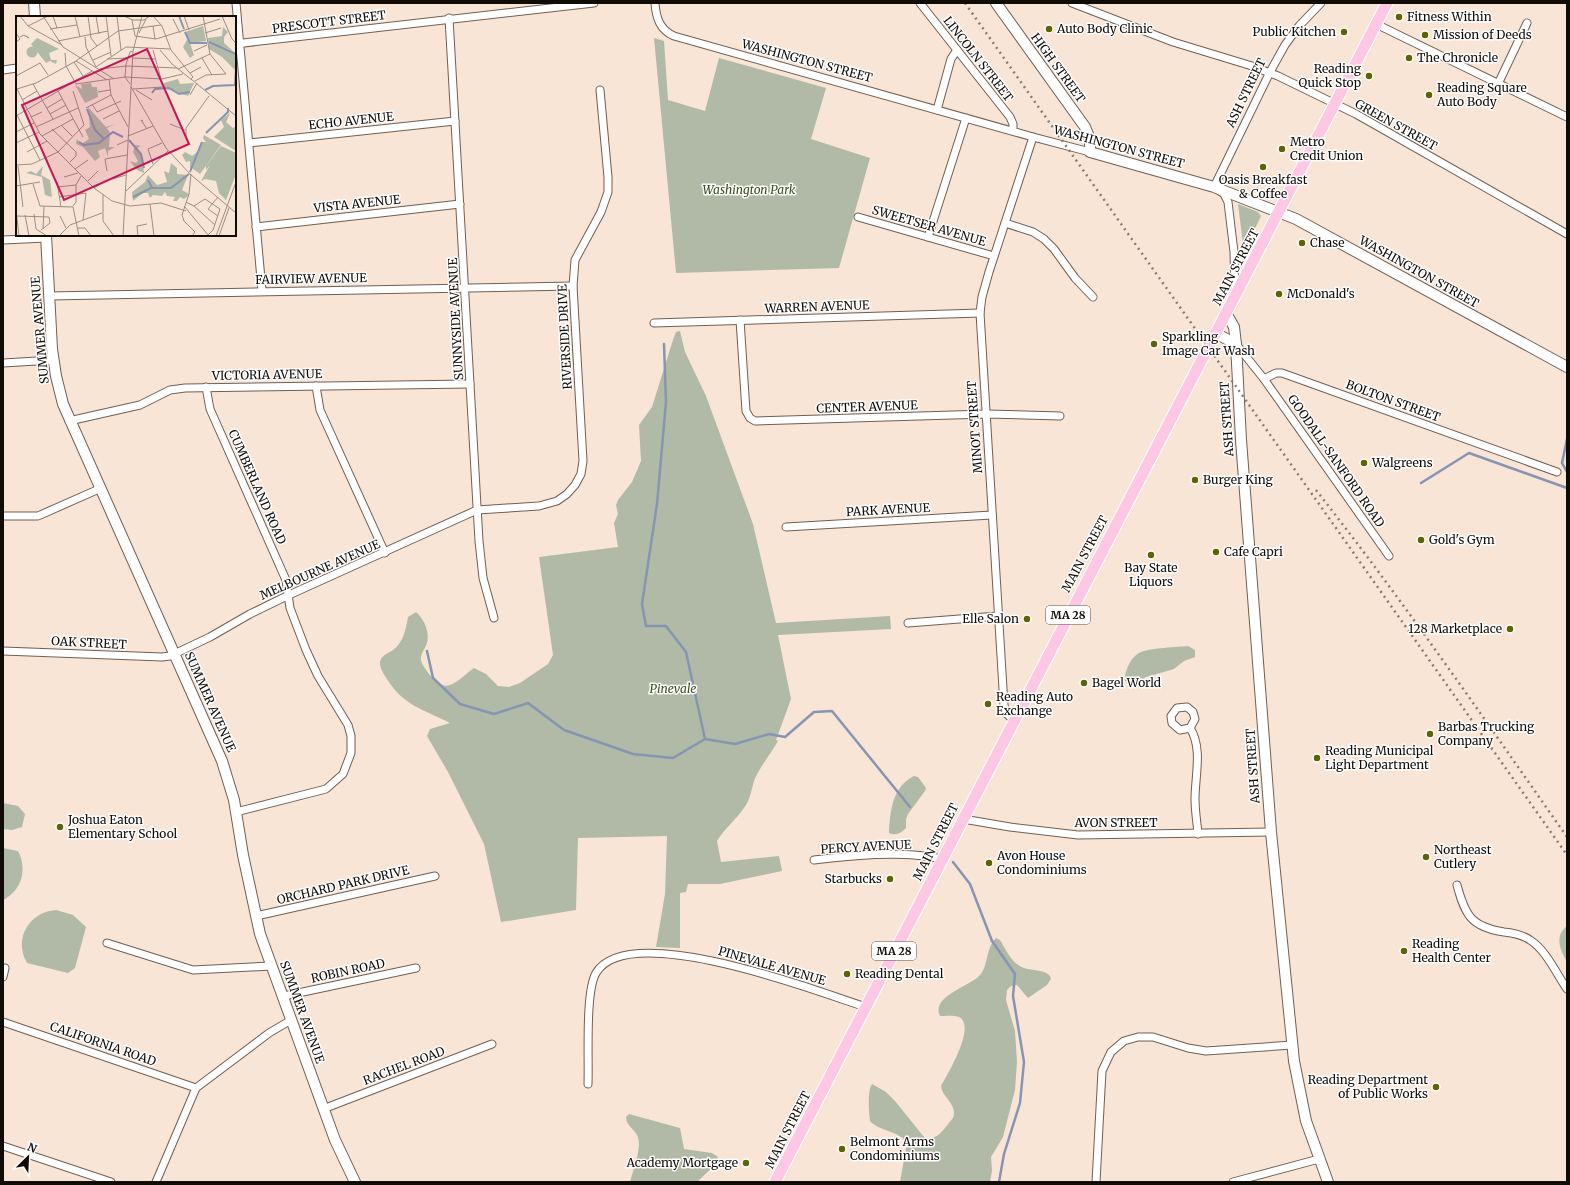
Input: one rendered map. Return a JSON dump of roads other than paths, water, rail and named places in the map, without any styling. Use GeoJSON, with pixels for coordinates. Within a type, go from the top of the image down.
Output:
{"type":"FeatureCollection","features":[{"type":"Feature","properties":{"kind":"main road","name":"MAIN STREET"},"geometry":{"type":"LineString","coordinates":[[775,1182],[1235,295],[1280,212],[1387,3]]}},
{"type":"Feature","properties":{"kind":"street"},"geometry":{"type":"LineString","coordinates":[[34,3],[34,16]]}},
{"type":"Feature","properties":{"kind":"street"},"geometry":{"type":"LineString","coordinates":[[236,3],[238,44],[249,143],[262,290]]}},
{"type":"Feature","properties":{"kind":"street","name":"PRESCOTT STREET"},"geometry":{"type":"LineString","coordinates":[[238,44],[449,18],[496,15],[594,3]]}},
{"type":"Feature","properties":{"kind":"street","name":"WASHINGTON STREET"},"geometry":{"type":"LineString","coordinates":[[655,3],[656,15],[660,24],[664,30],[674,36],[1214,187],[1280,212],[1313,227],[1567,367]]}},
{"type":"Feature","properties":{"kind":"street","name":"LINCOLN STREET"},"geometry":{"type":"LineString","coordinates":[[920,3],[1011,118],[1013,132]]}},
{"type":"Feature","properties":{"kind":"street","name":"HIGH STREET"},"geometry":{"type":"LineString","coordinates":[[996,3],[1085,127],[1090,139],[1090,152]]}},
{"type":"Feature","properties":{"kind":"street","name":"GREEN STREET"},"geometry":{"type":"LineString","coordinates":[[1072,3],[1173,42],[1270,72],[1334,104],[1567,234]]}},
{"type":"Feature","properties":{"kind":"street","name":"ASH STREET"},"geometry":{"type":"LineString","coordinates":[[1214,187],[1270,72],[1292,34],[1321,3]]}},
{"type":"Feature","properties":{"kind":"street","name":"SUNNYSIDE AVENUE"},"geometry":{"type":"LineString","coordinates":[[449,18],[482,578],[494,618]]}},
{"type":"Feature","properties":{"kind":"street"},"geometry":{"type":"LineString","coordinates":[[1498,84],[1527,23]]}},
{"type":"Feature","properties":{"kind":"street"},"geometry":{"type":"LineString","coordinates":[[1376,24],[1567,117]]}},
{"type":"Feature","properties":{"kind":"street"},"geometry":{"type":"LineString","coordinates":[[937,110],[951,59],[957,50]]}},
{"type":"Feature","properties":{"kind":"street"},"geometry":{"type":"LineString","coordinates":[[3,70],[16,68]]}},
{"type":"Feature","properties":{"kind":"street","name":"RIVERSIDE DRIVE"},"geometry":{"type":"LineString","coordinates":[[478,510],[551,503],[567,494],[578,479],[582,468],[583,455],[573,286],[574,260],[601,212],[608,192],[600,90]]}},
{"type":"Feature","properties":{"kind":"street"},"geometry":{"type":"LineString","coordinates":[[928,237],[966,118]]}},
{"type":"Feature","properties":{"kind":"street","name":"ECHO AVENUE"},"geometry":{"type":"LineString","coordinates":[[249,143],[455,121]]}},
{"type":"Feature","properties":{"kind":"street","name":"MINOT STREET"},"geometry":{"type":"LineString","coordinates":[[1014,721],[1006,713],[1004,705],[980,312],[982,297],[994,256],[1033,137]]}},
{"type":"Feature","properties":{"kind":"street"},"geometry":{"type":"LineString","coordinates":[[1214,187],[1224,194],[1228,202],[1234,252],[1235,295]]}},
{"type":"Feature","properties":{"kind":"street","name":"VISTA AVENUE"},"geometry":{"type":"LineString","coordinates":[[256,227],[460,204]]}},
{"type":"Feature","properties":{"kind":"street","name":"SWEETSER AVENUE"},"geometry":{"type":"LineString","coordinates":[[858,217],[994,256]]}},
{"type":"Feature","properties":{"kind":"street"},"geometry":{"type":"LineString","coordinates":[[1005,223],[1033,232],[1044,239],[1054,249],[1075,278],[1093,296]]}},
{"type":"Feature","properties":{"kind":"street"},"geometry":{"type":"LineString","coordinates":[[3,240],[46,236]]}},
{"type":"Feature","properties":{"kind":"street","name":"SUMMER AVENUE"},"geometry":{"type":"LineString","coordinates":[[46,236],[54,360],[60,396],[69,421],[222,761],[236,812],[243,855],[260,934],[271,966],[284,996],[291,1020],[323,1109],[343,1160],[355,1182]]}},
{"type":"Feature","properties":{"kind":"street","name":"FAIRVIEW AVENUE"},"geometry":{"type":"LineString","coordinates":[[50,296],[262,290],[573,286]]}},
{"type":"Feature","properties":{"kind":"street","name":"WARREN AVENUE"},"geometry":{"type":"LineString","coordinates":[[654,323],[980,312]]}},
{"type":"Feature","properties":{"kind":"street","name":"ASH STREET"},"geometry":{"type":"LineString","coordinates":[[1226,313],[1234,327],[1236,344],[1241,440],[1271,832],[1292,1045],[1302,1105],[1328,1182]]}},
{"type":"Feature","properties":{"kind":"street","name":"CENTER AVENUE"},"geometry":{"type":"LineString","coordinates":[[740,320],[746,411],[750,418],[758,422],[986,414],[1060,416]]}},
{"type":"Feature","properties":{"kind":"street"},"geometry":{"type":"LineString","coordinates":[[1216,334],[1236,344],[1264,379]]}},
{"type":"Feature","properties":{"kind":"street"},"geometry":{"type":"LineString","coordinates":[[3,363],[54,360]]}},
{"type":"Feature","properties":{"kind":"street","name":"BOLTON STREET"},"geometry":{"type":"LineString","coordinates":[[1264,379],[1276,373],[1282,373],[1557,472]]}},
{"type":"Feature","properties":{"kind":"street","name":"GOODALL-SANFORD ROAD"},"geometry":{"type":"LineString","coordinates":[[1264,379],[1389,556]]}},
{"type":"Feature","properties":{"kind":"street","name":"VICTORIA AVENUE"},"geometry":{"type":"LineString","coordinates":[[69,421],[140,405],[178,389],[206,387],[470,384]]}},
{"type":"Feature","properties":{"kind":"street"},"geometry":{"type":"LineString","coordinates":[[316,386],[320,410],[385,553]]}},
{"type":"Feature","properties":{"kind":"street","name":"CUMBERLAND ROAD"},"geometry":{"type":"LineString","coordinates":[[206,387],[210,409],[286,580],[290,608],[312,663],[327,692],[348,725],[351,740],[350,757],[343,774],[326,789],[236,812]]}},
{"type":"Feature","properties":{"kind":"street"},"geometry":{"type":"LineString","coordinates":[[3,516],[38,516],[100,489]]}},
{"type":"Feature","properties":{"kind":"street","name":"MELBOURNE AVENUE"},"geometry":{"type":"LineString","coordinates":[[174,654],[227,629],[250,614],[289,595],[478,510]]}},
{"type":"Feature","properties":{"kind":"street","name":"PARK AVENUE"},"geometry":{"type":"LineString","coordinates":[[786,527],[992,515]]}},
{"type":"Feature","properties":{"kind":"street"},"geometry":{"type":"LineString","coordinates":[[908,623],[998,616]]}},
{"type":"Feature","properties":{"kind":"street","name":"OAK STREET"},"geometry":{"type":"LineString","coordinates":[[3,651],[162,657],[174,654]]}},
{"type":"Feature","properties":{"kind":"street"},"geometry":{"type":"LineString","coordinates":[[1190,728],[1194,737],[1197,758],[1195,801],[1198,834]]}},
{"type":"Feature","properties":{"kind":"street","name":"AVON STREET"},"geometry":{"type":"LineString","coordinates":[[963,819],[1010,827],[1078,835],[1271,832]]}},
{"type":"Feature","properties":{"kind":"street","name":"PERCY AVENUE"},"geometry":{"type":"LineString","coordinates":[[814,860],[858,856],[906,855],[928,856],[942,859]]}},
{"type":"Feature","properties":{"kind":"street","name":"ORCHARD PARK DRIVE"},"geometry":{"type":"LineString","coordinates":[[256,916],[435,876]]}},
{"type":"Feature","properties":{"kind":"street"},"geometry":{"type":"LineString","coordinates":[[1457,885],[1464,908],[1472,919],[1485,928],[1519,935],[1533,942],[1542,952],[1567,988]]}},
{"type":"Feature","properties":{"kind":"street"},"geometry":{"type":"LineString","coordinates":[[106,942],[193,970],[271,966]]}},
{"type":"Feature","properties":{"kind":"street","name":"PINEVALE AVENUE"},"geometry":{"type":"LineString","coordinates":[[588,1084],[591,988],[594,977],[602,966],[622,956],[635,954],[666,954],[723,962],[865,1007]]}},
{"type":"Feature","properties":{"kind":"street"},"geometry":{"type":"LineString","coordinates":[[3,977],[5,968]]}},
{"type":"Feature","properties":{"kind":"street","name":"ROBIN ROAD"},"geometry":{"type":"LineString","coordinates":[[284,996],[416,968]]}},
{"type":"Feature","properties":{"kind":"street"},"geometry":{"type":"LineString","coordinates":[[156,1182],[196,1088],[269,1032],[291,1020]]}},
{"type":"Feature","properties":{"kind":"street","name":"CALIFORNIA ROAD"},"geometry":{"type":"LineString","coordinates":[[3,1022],[196,1088]]}},
{"type":"Feature","properties":{"kind":"street"},"geometry":{"type":"LineString","coordinates":[[1096,1182],[1102,1071],[1111,1052],[1124,1041],[1138,1037],[1153,1037],[1188,1048],[1206,1050],[1292,1045]]}},
{"type":"Feature","properties":{"kind":"street","name":"RACHEL ROAD"},"geometry":{"type":"LineString","coordinates":[[323,1109],[492,1044]]}},
{"type":"Feature","properties":{"kind":"street"},"geometry":{"type":"LineString","coordinates":[[3,1146],[111,1182]]}},
{"type":"Feature","properties":{"kind":"street"},"geometry":{"type":"LineString","coordinates":[[1233,1182],[1319,1159]]}},
{"type":"Feature","properties":{"kind":"waterway"},"geometry":{"type":"LineString","coordinates":[[664,344],[666,402],[657,504],[642,604],[646,626],[666,626],[686,652],[705,739],[735,744],[769,734],[785,737],[814,712],[832,711],[910,807]]}},
{"type":"Feature","properties":{"kind":"waterway"},"geometry":{"type":"LineString","coordinates":[[1567,439],[1562,463],[1567,472]]}},
{"type":"Feature","properties":{"kind":"waterway"},"geometry":{"type":"LineString","coordinates":[[1421,483],[1469,453],[1567,488]]}},
{"type":"Feature","properties":{"kind":"waterway"},"geometry":{"type":"LineString","coordinates":[[427,651],[433,678],[460,704],[494,714],[528,703],[564,730],[633,754],[673,758],[705,739]]}},
{"type":"Feature","properties":{"kind":"waterway"},"geometry":{"type":"LineString","coordinates":[[953,862],[970,884],[992,941],[1015,974],[1013,996],[1024,1062],[1020,1103],[1004,1154],[999,1182]]}},
{"type":"Feature","properties":{"kind":"railway"},"geometry":{"type":"LineString","coordinates":[[965,3],[1567,855]]}},
{"type":"Feature","properties":{"kind":"railway"},"geometry":{"type":"LineString","coordinates":[[1316,490],[1381,575],[1475,705],[1567,837]]}},
{"type":"Feature","properties":{"kind":"place","name":"Fitness Within"},"geometry":{"type":"Point","coordinates":[1399,17]}},
{"type":"Feature","properties":{"kind":"place","name":"Auto Body Clinic"},"geometry":{"type":"Point","coordinates":[1049,29]}},
{"type":"Feature","properties":{"kind":"place","name":"Public Kitchen"},"geometry":{"type":"Point","coordinates":[1344,32]}},
{"type":"Feature","properties":{"kind":"place","name":"Mission of Deeds"},"geometry":{"type":"Point","coordinates":[1425,35]}},
{"type":"Feature","properties":{"kind":"place","name":"The Chronicle"},"geometry":{"type":"Point","coordinates":[1409,58]}},
{"type":"Feature","properties":{"kind":"place","name":"Reading Quick Stop"},"geometry":{"type":"Point","coordinates":[1369,76]}},
{"type":"Feature","properties":{"kind":"place","name":"Reading Square Auto Body"},"geometry":{"type":"Point","coordinates":[1429,95]}},
{"type":"Feature","properties":{"kind":"place","name":"Metro Credit Union"},"geometry":{"type":"Point","coordinates":[1282,149]}},
{"type":"Feature","properties":{"kind":"place","name":"Oasis Breakfast & Coffee"},"geometry":{"type":"Point","coordinates":[1263,167]}},
{"type":"Feature","properties":{"kind":"place","name":"Chase"},"geometry":{"type":"Point","coordinates":[1302,243]}},
{"type":"Feature","properties":{"kind":"place","name":"McDonald's"},"geometry":{"type":"Point","coordinates":[1279,294]}},
{"type":"Feature","properties":{"kind":"place","name":"Sparkling Image Car Wash"},"geometry":{"type":"Point","coordinates":[1154,344]}},
{"type":"Feature","properties":{"kind":"place","name":"Walgreens"},"geometry":{"type":"Point","coordinates":[1364,463]}},
{"type":"Feature","properties":{"kind":"place","name":"Burger King"},"geometry":{"type":"Point","coordinates":[1195,480]}},
{"type":"Feature","properties":{"kind":"place","name":"Gold's Gym"},"geometry":{"type":"Point","coordinates":[1421,540]}},
{"type":"Feature","properties":{"kind":"place","name":"Cafe Capri"},"geometry":{"type":"Point","coordinates":[1216,552]}},
{"type":"Feature","properties":{"kind":"place","name":"Bay State Liquors"},"geometry":{"type":"Point","coordinates":[1151,555]}},
{"type":"Feature","properties":{"kind":"place","name":"Elle Salon"},"geometry":{"type":"Point","coordinates":[1027,619]}},
{"type":"Feature","properties":{"kind":"place","name":"128 Marketplace"},"geometry":{"type":"Point","coordinates":[1510,629]}},
{"type":"Feature","properties":{"kind":"place","name":"Bagel World"},"geometry":{"type":"Point","coordinates":[1084,683]}},
{"type":"Feature","properties":{"kind":"place","name":"Reading Auto Exchange"},"geometry":{"type":"Point","coordinates":[988,704]}},
{"type":"Feature","properties":{"kind":"place","name":"Barbas Trucking Company"},"geometry":{"type":"Point","coordinates":[1430,734]}},
{"type":"Feature","properties":{"kind":"place","name":"Reading Municipal Light Department"},"geometry":{"type":"Point","coordinates":[1317,758]}},
{"type":"Feature","properties":{"kind":"place","name":"Joshua Eaton Elementary School"},"geometry":{"type":"Point","coordinates":[60,827]}},
{"type":"Feature","properties":{"kind":"place","name":"Northeast Cutlery"},"geometry":{"type":"Point","coordinates":[1426,857]}},
{"type":"Feature","properties":{"kind":"place","name":"Avon House Condominiums"},"geometry":{"type":"Point","coordinates":[989,863]}},
{"type":"Feature","properties":{"kind":"place","name":"Starbucks"},"geometry":{"type":"Point","coordinates":[890,879]}},
{"type":"Feature","properties":{"kind":"place","name":"Reading Health Center"},"geometry":{"type":"Point","coordinates":[1404,951]}},
{"type":"Feature","properties":{"kind":"place","name":"Reading Dental"},"geometry":{"type":"Point","coordinates":[847,974]}},
{"type":"Feature","properties":{"kind":"place","name":"Reading Department of Public Works"},"geometry":{"type":"Point","coordinates":[1436,1087]}},
{"type":"Feature","properties":{"kind":"place","name":"Belmont Arms Condominiums"},"geometry":{"type":"Point","coordinates":[842,1149]}},
{"type":"Feature","properties":{"kind":"place","name":"Academy Mortgage"},"geometry":{"type":"Point","coordinates":[746,1163]}},
{"type":"Feature","properties":{"kind":"park label","name":"Washington Park"},"geometry":{"type":"Point","coordinates":[749,190]}},
{"type":"Feature","properties":{"kind":"park label","name":"Pinevale"},"geometry":{"type":"Point","coordinates":[673,689]}}]}
